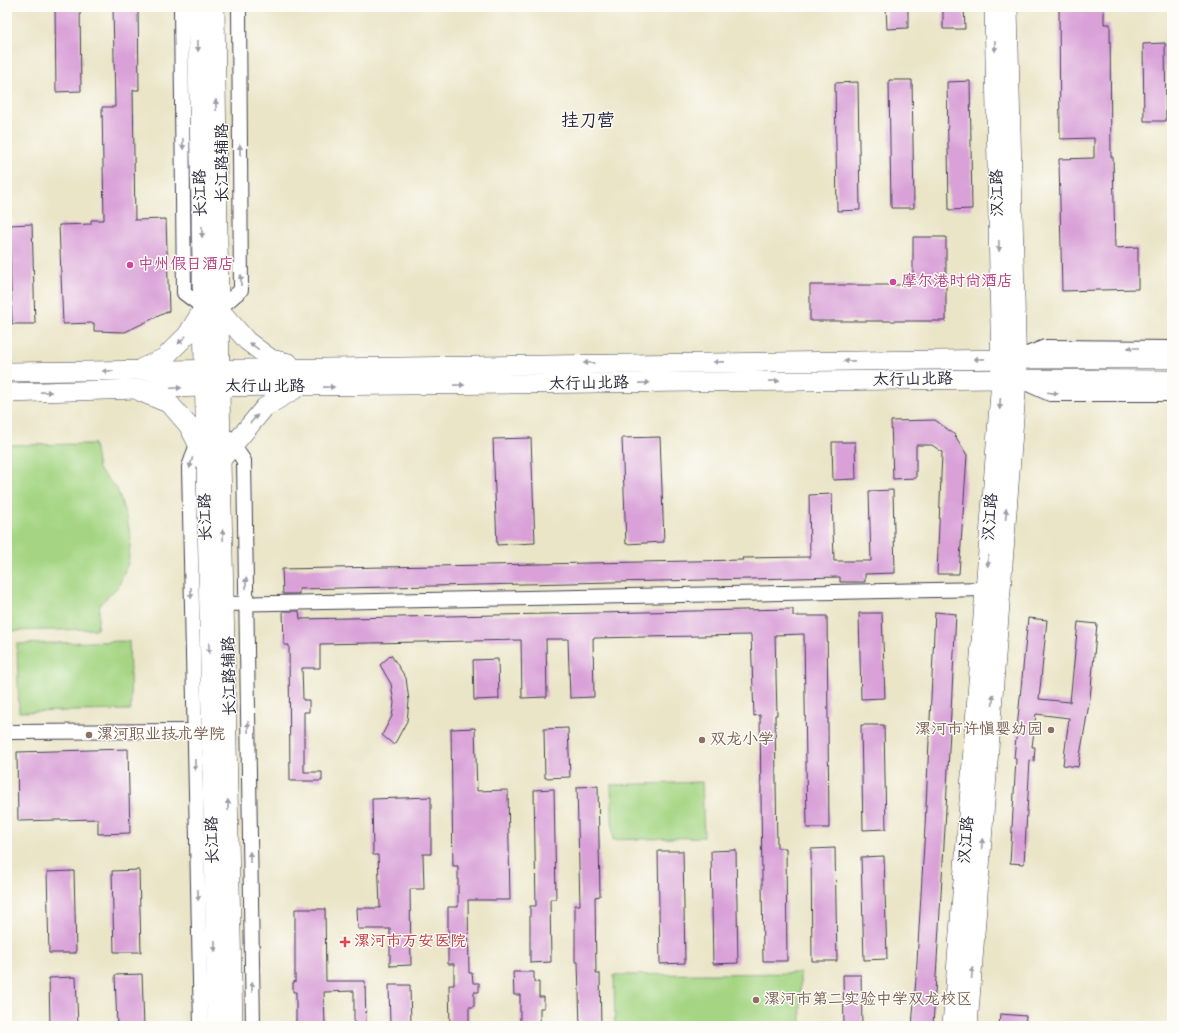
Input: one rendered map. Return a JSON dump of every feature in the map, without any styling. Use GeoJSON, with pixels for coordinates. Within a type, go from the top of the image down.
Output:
{"type":"FeatureCollection","features":[{"type":"Feature","properties":{"kind":"main road","name":"长江路"},"geometry":{"type":"LineString","coordinates":[[197,7],[211,308]]}},
{"type":"Feature","properties":{"kind":"main road","name":"长江路"},"geometry":{"type":"LineString","coordinates":[[215,7],[211,308],[212,378],[207,432],[213,460],[225,604],[233,1026]]}},
{"type":"Feature","properties":{"kind":"main road","name":"汉江路"},"geometry":{"type":"LineString","coordinates":[[994,7],[1009,359]]}},
{"type":"Feature","properties":{"kind":"main road","name":"汉江路"},"geometry":{"type":"LineString","coordinates":[[968,1026],[1009,379],[1008,7]]}},
{"type":"Feature","properties":{"kind":"main road"},"geometry":{"type":"LineString","coordinates":[[137,370],[164,358],[211,308],[247,341],[271,359],[302,366]]}},
{"type":"Feature","properties":{"kind":"main road","name":"太行山北路"},"geometry":{"type":"LineString","coordinates":[[7,393],[136,390],[302,366],[1009,359],[1172,359]]}},
{"type":"Feature","properties":{"kind":"main road","name":"太行山北路"},"geometry":{"type":"LineString","coordinates":[[7,372],[137,370],[299,387],[1009,379],[1172,380]]}},
{"type":"Feature","properties":{"kind":"main road","name":"汉江路"},"geometry":{"type":"LineString","coordinates":[[952,1026],[986,589],[1009,379]]}},
{"type":"Feature","properties":{"kind":"main road"},"geometry":{"type":"LineString","coordinates":[[136,390],[170,404],[188,425],[207,432],[213,460],[234,444],[265,407],[299,387]]}},
{"type":"Feature","properties":{"kind":"main road","name":"长江路"},"geometry":{"type":"LineString","coordinates":[[213,460],[217,1026]]}},
{"type":"Feature","properties":{"kind":"street"},"geometry":{"type":"LineString","coordinates":[[181,7],[184,293],[211,308]]}},
{"type":"Feature","properties":{"kind":"street","name":"长江路辅路"},"geometry":{"type":"LineString","coordinates":[[211,308],[241,290],[238,7]]}},
{"type":"Feature","properties":{"kind":"street"},"geometry":{"type":"LineString","coordinates":[[1009,359],[1045,347],[1172,348]]}},
{"type":"Feature","properties":{"kind":"street"},"geometry":{"type":"LineString","coordinates":[[1009,379],[1050,394],[1172,394]]}},
{"type":"Feature","properties":{"kind":"street"},"geometry":{"type":"LineString","coordinates":[[201,1026],[189,467],[207,432]]}},
{"type":"Feature","properties":{"kind":"street","name":"长江路辅路"},"geometry":{"type":"LineString","coordinates":[[207,432],[234,444],[244,461],[253,1026]]}},
{"type":"Feature","properties":{"kind":"street"},"geometry":{"type":"LineString","coordinates":[[225,604],[986,589]]}},
{"type":"Feature","properties":{"kind":"street"},"geometry":{"type":"LineString","coordinates":[[7,732],[194,731]]}},
{"type":"Feature","properties":{"kind":"green space"},"geometry":{"type":"Polygon","coordinates":[[[94,444],[98,469],[117,489],[127,519],[131,538],[128,563],[118,587],[100,604],[97,629],[7,631],[7,445],[94,444]]]}},
{"type":"Feature","properties":{"kind":"green space"},"geometry":{"type":"Polygon","coordinates":[[[129,641],[131,710],[19,712],[17,644],[129,641]]]}},
{"type":"Feature","properties":{"kind":"green space"},"geometry":{"type":"Polygon","coordinates":[[[702,782],[704,837],[613,840],[611,785],[702,782]]]}},
{"type":"Feature","properties":{"kind":"green space","name":"漯河市第二实验中学双龙校区"},"geometry":{"type":"Polygon","coordinates":[[[800,973],[801,1026],[615,1026],[614,975],[800,973]]]}},
{"type":"Feature","properties":{"kind":"building"},"geometry":{"type":"Polygon","coordinates":[[[55,7],[80,7],[81,91],[56,92],[55,7]]]}},
{"type":"Feature","properties":{"kind":"building"},"geometry":{"type":"Polygon","coordinates":[[[113,7],[138,7],[139,90],[133,90],[135,220],[166,219],[169,311],[125,332],[94,331],[94,323],[63,324],[59,225],[91,224],[91,220],[104,220],[102,107],[115,107],[113,7]]]}},
{"type":"Feature","properties":{"kind":"building"},"geometry":{"type":"Polygon","coordinates":[[[886,7],[908,7],[908,28],[887,29],[886,7]]]}},
{"type":"Feature","properties":{"kind":"building"},"geometry":{"type":"Polygon","coordinates":[[[943,7],[964,7],[965,29],[943,29],[943,7]]]}},
{"type":"Feature","properties":{"kind":"building"},"geometry":{"type":"Polygon","coordinates":[[[1059,7],[1104,7],[1104,24],[1110,24],[1111,157],[1113,157],[1115,248],[1138,247],[1138,289],[1062,291],[1059,159],[1094,158],[1094,138],[1060,139],[1059,7]]]}},
{"type":"Feature","properties":{"kind":"building"},"geometry":{"type":"Polygon","coordinates":[[[1165,43],[1166,121],[1144,121],[1143,44],[1165,43]]]}},
{"type":"Feature","properties":{"kind":"building"},"geometry":{"type":"Polygon","coordinates":[[[889,80],[912,80],[914,208],[891,208],[889,80]]]}},
{"type":"Feature","properties":{"kind":"building"},"geometry":{"type":"Polygon","coordinates":[[[970,81],[972,209],[949,210],[947,82],[970,81]]]}},
{"type":"Feature","properties":{"kind":"building"},"geometry":{"type":"Polygon","coordinates":[[[858,82],[860,210],[837,211],[835,83],[858,82]]]}},
{"type":"Feature","properties":{"kind":"building"},"geometry":{"type":"Polygon","coordinates":[[[32,224],[35,324],[12,324],[9,225],[32,224]]]}},
{"type":"Feature","properties":{"kind":"building","name":"摩尔港时尚酒店"},"geometry":{"type":"Polygon","coordinates":[[[913,237],[946,237],[946,321],[810,321],[810,285],[913,285],[913,237]]]}},
{"type":"Feature","properties":{"kind":"building"},"geometry":{"type":"Polygon","coordinates":[[[935,420],[954,434],[967,455],[959,574],[937,574],[942,452],[932,445],[916,445],[916,478],[893,479],[891,421],[935,420]]]}},
{"type":"Feature","properties":{"kind":"building"},"geometry":{"type":"Polygon","coordinates":[[[660,437],[664,542],[626,544],[622,438],[660,437]]]}},
{"type":"Feature","properties":{"kind":"building"},"geometry":{"type":"Polygon","coordinates":[[[531,438],[535,543],[497,545],[493,439],[531,438]]]}},
{"type":"Feature","properties":{"kind":"building"},"geometry":{"type":"Polygon","coordinates":[[[832,442],[855,442],[856,479],[833,480],[832,442]]]}},
{"type":"Feature","properties":{"kind":"building"},"geometry":{"type":"Polygon","coordinates":[[[893,490],[895,573],[865,574],[865,582],[840,582],[840,577],[299,589],[299,594],[283,594],[282,569],[743,560],[742,558],[810,557],[809,495],[832,494],[834,561],[871,561],[869,491],[893,490]]]}},
{"type":"Feature","properties":{"kind":"building"},"geometry":{"type":"Polygon","coordinates":[[[793,609],[793,616],[827,616],[829,828],[807,828],[804,634],[775,635],[777,715],[775,715],[777,848],[786,848],[787,961],[763,961],[760,715],[754,716],[751,635],[593,638],[594,697],[570,698],[568,639],[546,639],[547,697],[522,698],[521,640],[320,644],[320,668],[302,668],[303,700],[309,700],[309,712],[304,712],[304,772],[322,772],[322,781],[290,781],[289,645],[284,645],[283,611],[299,611],[300,619],[793,609]]]}},
{"type":"Feature","properties":{"kind":"building"},"geometry":{"type":"Polygon","coordinates":[[[935,612],[956,614],[945,828],[933,1026],[912,1026],[925,827],[935,612]]]}},
{"type":"Feature","properties":{"kind":"building"},"geometry":{"type":"Polygon","coordinates":[[[859,613],[882,613],[885,698],[861,699],[859,613]]]}},
{"type":"Feature","properties":{"kind":"building"},"geometry":{"type":"Polygon","coordinates":[[[1028,618],[1047,620],[1039,699],[1070,702],[1078,622],[1097,624],[1090,698],[1078,767],[1063,765],[1069,718],[1036,714],[1032,747],[1035,747],[1034,761],[1030,760],[1024,864],[1010,863],[1016,759],[1014,758],[1028,618]]]}},
{"type":"Feature","properties":{"kind":"building"},"geometry":{"type":"Polygon","coordinates":[[[391,655],[406,678],[409,701],[407,721],[394,745],[382,735],[392,716],[394,703],[391,684],[380,665],[391,655]]]}},
{"type":"Feature","properties":{"kind":"building"},"geometry":{"type":"Polygon","coordinates":[[[498,659],[499,699],[474,700],[473,660],[498,659]]]}},
{"type":"Feature","properties":{"kind":"building"},"geometry":{"type":"Polygon","coordinates":[[[861,725],[884,725],[886,829],[863,830],[861,725]]]}},
{"type":"Feature","properties":{"kind":"building"},"geometry":{"type":"Polygon","coordinates":[[[475,728],[477,791],[508,790],[510,900],[468,900],[469,973],[472,973],[473,983],[479,983],[479,992],[474,992],[474,1007],[469,1007],[469,1026],[450,1026],[449,985],[454,985],[454,964],[448,964],[448,907],[458,907],[458,866],[453,866],[451,729],[475,728]]]}},
{"type":"Feature","properties":{"kind":"building"},"geometry":{"type":"Polygon","coordinates":[[[568,728],[570,777],[545,778],[544,729],[568,728]]]}},
{"type":"Feature","properties":{"kind":"building"},"geometry":{"type":"Polygon","coordinates":[[[128,749],[130,833],[98,834],[98,819],[18,821],[17,752],[128,749]]]}},
{"type":"Feature","properties":{"kind":"building"},"geometry":{"type":"Polygon","coordinates":[[[598,786],[600,896],[595,897],[596,974],[600,974],[601,1026],[580,1026],[578,962],[575,962],[575,905],[580,905],[577,787],[598,786]]]}},
{"type":"Feature","properties":{"kind":"building"},"geometry":{"type":"Polygon","coordinates":[[[554,789],[556,899],[550,899],[551,962],[530,963],[530,906],[536,906],[534,790],[554,789]]]}},
{"type":"Feature","properties":{"kind":"building"},"geometry":{"type":"Polygon","coordinates":[[[431,797],[431,854],[423,854],[424,889],[410,889],[411,965],[390,966],[390,929],[358,929],[357,908],[380,908],[378,855],[373,855],[372,799],[431,797]]]}},
{"type":"Feature","properties":{"kind":"building"},"geometry":{"type":"Polygon","coordinates":[[[835,848],[837,961],[812,961],[811,849],[835,848]]]}},
{"type":"Feature","properties":{"kind":"building"},"geometry":{"type":"Polygon","coordinates":[[[736,850],[738,963],[713,964],[711,851],[736,850]]]}},
{"type":"Feature","properties":{"kind":"building"},"geometry":{"type":"Polygon","coordinates":[[[658,851],[683,851],[685,963],[660,964],[658,851]]]}},
{"type":"Feature","properties":{"kind":"building"},"geometry":{"type":"Polygon","coordinates":[[[884,856],[887,959],[864,960],[861,857],[884,856]]]}},
{"type":"Feature","properties":{"kind":"building"},"geometry":{"type":"Polygon","coordinates":[[[139,870],[141,952],[114,952],[112,871],[139,870]]]}},
{"type":"Feature","properties":{"kind":"building"},"geometry":{"type":"Polygon","coordinates":[[[74,871],[76,953],[49,953],[47,872],[74,871]]]}},
{"type":"Feature","properties":{"kind":"building"},"geometry":{"type":"Polygon","coordinates":[[[295,909],[325,909],[326,981],[365,981],[366,1026],[354,1026],[354,991],[324,992],[325,1026],[296,1026],[296,992],[293,992],[293,982],[295,982],[295,909]]]}},
{"type":"Feature","properties":{"kind":"building"},"geometry":{"type":"Polygon","coordinates":[[[513,972],[534,972],[534,982],[539,982],[539,997],[544,997],[544,1008],[540,1008],[540,1026],[520,1026],[520,995],[514,995],[513,972]]]}},
{"type":"Feature","properties":{"kind":"building"},"geometry":{"type":"Polygon","coordinates":[[[142,974],[144,1026],[117,1026],[115,975],[142,974]]]}},
{"type":"Feature","properties":{"kind":"building"},"geometry":{"type":"Polygon","coordinates":[[[843,975],[861,975],[862,1026],[844,1026],[843,975]]]}},
{"type":"Feature","properties":{"kind":"building"},"geometry":{"type":"Polygon","coordinates":[[[76,977],[78,1026],[50,1026],[49,978],[76,977]]]}},
{"type":"Feature","properties":{"kind":"building"},"geometry":{"type":"Polygon","coordinates":[[[389,985],[410,985],[411,1026],[390,1026],[389,985]]]}},
{"type":"Feature","properties":{"kind":"building"},"geometry":{"type":"Polygon","coordinates":[[[1000,1014],[1026,1016],[1025,1026],[999,1026],[1000,1014]]]}},
{"type":"Feature","properties":{"kind":"place","name":"中州假日酒店"},"geometry":{"type":"Point","coordinates":[130,265]}},
{"type":"Feature","properties":{"kind":"place","name":"摩尔港时尚酒店"},"geometry":{"type":"Point","coordinates":[893,282]}},
{"type":"Feature","properties":{"kind":"place","name":"漯河市许慎婴幼园"},"geometry":{"type":"Point","coordinates":[1051,730]}},
{"type":"Feature","properties":{"kind":"place","name":"漯河职业技术学院"},"geometry":{"type":"Point","coordinates":[89,735]}},
{"type":"Feature","properties":{"kind":"place","name":"双龙小学"},"geometry":{"type":"Point","coordinates":[702,740]}},
{"type":"Feature","properties":{"kind":"place","name":"漯河市万安医院"},"geometry":{"type":"Point","coordinates":[345,942]}},
{"type":"Feature","properties":{"kind":"place","name":"漯河市第二实验中学双龙校区"},"geometry":{"type":"Point","coordinates":[756,1000]}},
{"type":"Feature","properties":{"kind":"district","name":"挂刀营"},"geometry":{"type":"Point","coordinates":[588,122]}}]}
